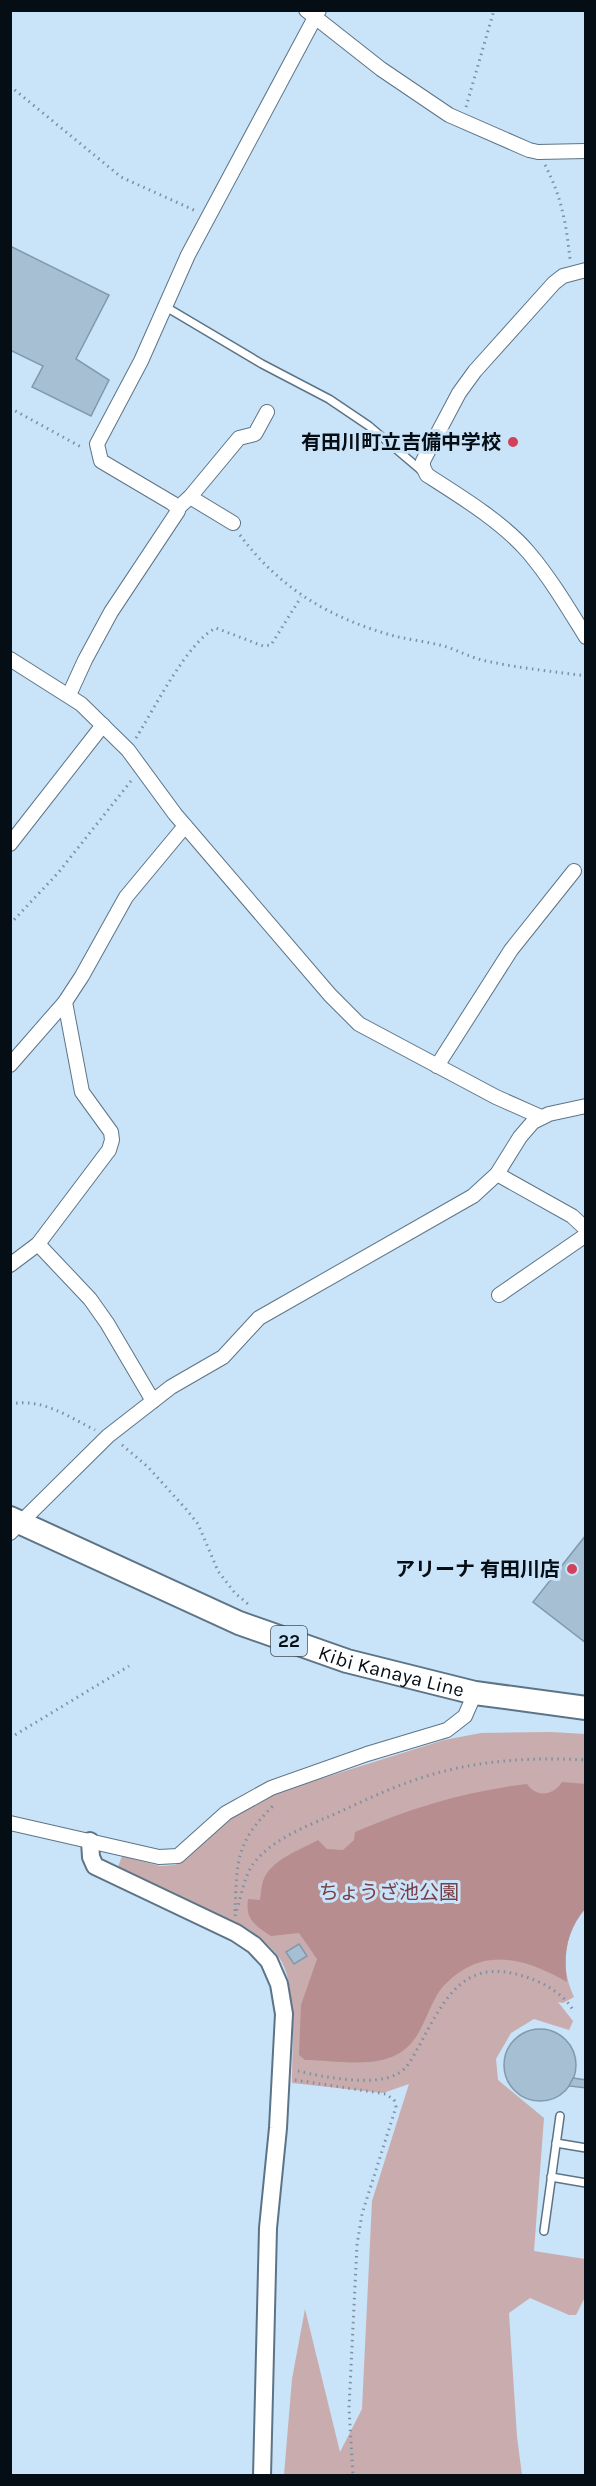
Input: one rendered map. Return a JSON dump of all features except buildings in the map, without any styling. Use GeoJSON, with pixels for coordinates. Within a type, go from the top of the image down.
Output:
{"type":"FeatureCollection","features":[{"type":"Feature","properties":{"kind":"main road","name":"Kibi Kanaya Line"},"geometry":{"type":"LineString","coordinates":[[14,1525],[239,1623],[347,1661],[476,1694],[585,1708]]}},
{"type":"Feature","properties":{"kind":"street"},"geometry":{"type":"LineString","coordinates":[[177,508],[101,460],[97,444],[141,361],[188,255],[264,117],[313,13],[381,69],[461,122],[529,150],[538,152],[585,151]]}},
{"type":"Feature","properties":{"kind":"street"},"geometry":{"type":"LineString","coordinates":[[585,270],[571,273],[554,283],[496,345],[470,378],[423,461],[427,475],[516,539],[548,576],[585,637]]}},
{"type":"Feature","properties":{"kind":"street"},"geometry":{"type":"LineString","coordinates":[[69,695],[84,660],[111,612],[176,515],[177,508],[190,497],[239,438],[255,434],[267,412]]}},
{"type":"Feature","properties":{"kind":"street"},"geometry":{"type":"LineString","coordinates":[[190,497],[233,524]]}},
{"type":"Feature","properties":{"kind":"street"},"geometry":{"type":"LineString","coordinates":[[10,659],[69,695],[129,750],[185,826],[330,995],[359,1024],[437,1066],[541,1117]]}},
{"type":"Feature","properties":{"kind":"street"},"geometry":{"type":"LineString","coordinates":[[10,844],[103,725]]}},
{"type":"Feature","properties":{"kind":"street"},"geometry":{"type":"LineString","coordinates":[[10,1065],[65,1002],[126,897],[185,826]]}},
{"type":"Feature","properties":{"kind":"street"},"geometry":{"type":"LineString","coordinates":[[437,1066],[511,950],[574,871]]}},
{"type":"Feature","properties":{"kind":"street"},"geometry":{"type":"LineString","coordinates":[[10,1264],[38,1244],[109,1150],[112,1140],[111,1132],[82,1092],[65,1002]]}},
{"type":"Feature","properties":{"kind":"street"},"geometry":{"type":"LineString","coordinates":[[14,1525],[108,1436],[153,1401],[223,1357],[259,1318],[473,1196],[497,1174],[526,1128],[541,1117],[585,1106]]}},
{"type":"Feature","properties":{"kind":"street"},"geometry":{"type":"LineString","coordinates":[[497,1174],[572,1216],[585,1229]]}},
{"type":"Feature","properties":{"kind":"street"},"geometry":{"type":"LineString","coordinates":[[499,1295],[585,1235]]}},
{"type":"Feature","properties":{"kind":"street"},"geometry":{"type":"LineString","coordinates":[[38,1244],[90,1299],[107,1323],[153,1401]]}},
{"type":"Feature","properties":{"kind":"street"},"geometry":{"type":"LineString","coordinates":[[10,1823],[159,1857],[178,1856],[226,1813],[271,1788],[367,1754],[447,1730],[465,1716],[476,1694]]}},
{"type":"Feature","properties":{"kind":"street"},"geometry":{"type":"LineString","coordinates":[[90,1841],[91,1857],[95,1866],[236,1933],[254,1945],[269,1961],[279,1984],[284,2014],[278,2128],[268,2228],[262,2475]]}},
{"type":"Feature","properties":{"kind":"lane"},"geometry":{"type":"LineString","coordinates":[[166,307],[262,364],[323,395],[369,426],[427,475]]}},
{"type":"Feature","properties":{"kind":"lane"},"geometry":{"type":"LineString","coordinates":[[544,2231],[560,2116]]}},
{"type":"Feature","properties":{"kind":"lane"},"geometry":{"type":"LineString","coordinates":[[556,2143],[585,2148]]}},
{"type":"Feature","properties":{"kind":"lane"},"geometry":{"type":"LineString","coordinates":[[551,2177],[585,2183]]}},
{"type":"Feature","properties":{"kind":"path"},"geometry":{"type":"LineString","coordinates":[[461,122],[494,10]]}},
{"type":"Feature","properties":{"kind":"path"},"geometry":{"type":"LineString","coordinates":[[10,86],[121,177],[209,216]]}},
{"type":"Feature","properties":{"kind":"path"},"geometry":{"type":"LineString","coordinates":[[538,152],[561,199],[571,273]]}},
{"type":"Feature","properties":{"kind":"path"},"geometry":{"type":"LineString","coordinates":[[10,408],[99,457]]}},
{"type":"Feature","properties":{"kind":"path"},"geometry":{"type":"LineString","coordinates":[[233,524],[254,554],[301,597],[367,627],[394,636],[449,648],[479,659],[585,676]]}},
{"type":"Feature","properties":{"kind":"path"},"geometry":{"type":"LineString","coordinates":[[129,750],[184,661],[209,631],[216,628],[263,646],[271,645],[301,597]]}},
{"type":"Feature","properties":{"kind":"path"},"geometry":{"type":"LineString","coordinates":[[10,924],[58,873],[141,768]]}},
{"type":"Feature","properties":{"kind":"path"},"geometry":{"type":"LineString","coordinates":[[10,1404],[33,1402],[48,1406],[108,1436],[124,1446],[148,1467],[198,1524],[218,1571],[235,1593],[248,1604],[239,1623]]}},
{"type":"Feature","properties":{"kind":"path"},"geometry":{"type":"LineString","coordinates":[[10,1738],[129,1666]]}},
{"type":"Feature","properties":{"kind":"path"},"geometry":{"type":"LineString","coordinates":[[278,1802],[255,1825],[240,1852],[235,1878],[234,1921],[246,1876],[256,1860],[280,1840],[314,1823],[401,1785],[457,1768],[531,1758],[585,1760]]}},
{"type":"Feature","properties":{"kind":"path"},"geometry":{"type":"LineString","coordinates":[[281,2073],[366,2079],[385,2078],[398,2074],[407,2066],[448,1997],[464,1981],[480,1972],[494,1970],[528,1977],[561,1995],[574,2012]]}},
{"type":"Feature","properties":{"kind":"path"},"geometry":{"type":"LineString","coordinates":[[281,2073],[386,2094],[394,2100],[396,2107],[362,2214],[357,2245],[349,2408],[353,2475]]}},
{"type":"Feature","properties":{"kind":"green space"},"geometry":{"type":"Polygon","coordinates":[[[481,1733],[585,1734],[585,1909],[572,1930],[566,1952],[567,1974],[574,1997],[563,2003],[558,2002],[573,2021],[569,2030],[534,2019],[511,2033],[496,2059],[498,2080],[544,2118],[534,2251],[585,2259],[585,2297],[576,2315],[569,2315],[530,2298],[509,2313],[517,2437],[522,2475],[284,2475],[292,2379],[305,2309],[340,2452],[362,2409],[372,2201],[409,2084],[383,2093],[292,2083],[291,2001],[285,1970],[277,1955],[250,1930],[118,1867],[122,1856],[160,1866],[175,1865],[240,1812],[278,1792],[444,1740],[481,1733]]]}},
{"type":"Feature","properties":{"kind":"shaded area","name":"ちょうざ池公園"},"geometry":{"type":"Polygon","coordinates":[[[562,1782],[586,1784],[585,1909],[570,1934],[566,1953],[567,1982],[527,1964],[514,1961],[487,1961],[460,1972],[441,1988],[415,2038],[404,2050],[394,2056],[356,2063],[305,2060],[299,2055],[301,2005],[317,1959],[299,1933],[271,1936],[256,1925],[250,1917],[248,1899],[260,1900],[263,1881],[272,1867],[286,1856],[318,1840],[327,1849],[343,1850],[354,1840],[355,1832],[397,1815],[439,1802],[482,1791],[527,1784],[535,1792],[545,1793],[554,1790],[562,1782]]]}},
{"type":"Feature","properties":{"kind":"place","name":"有田川町立吉備中学校"},"geometry":{"type":"Point","coordinates":[513,442]}},
{"type":"Feature","properties":{"kind":"place","name":"アリーナ 有田川店"},"geometry":{"type":"Point","coordinates":[572,1569]}}]}
